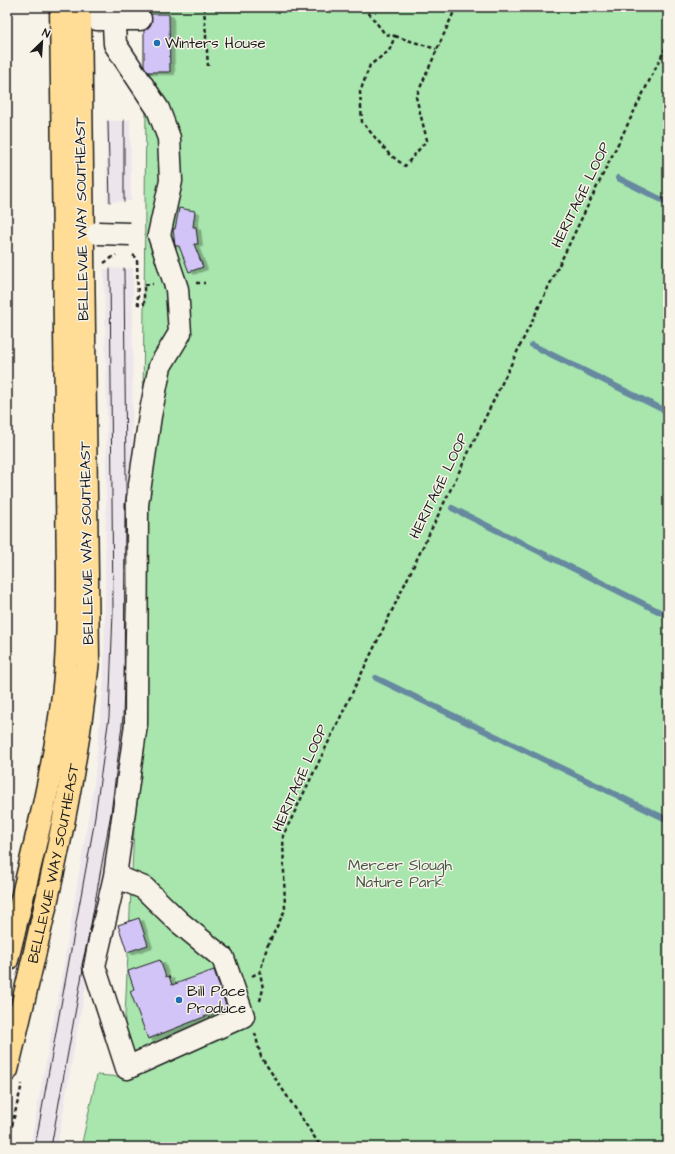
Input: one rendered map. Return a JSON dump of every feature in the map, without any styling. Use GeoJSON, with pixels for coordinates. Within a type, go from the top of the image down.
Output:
{"type":"FeatureCollection","features":[{"type":"Feature","properties":{"kind":"main road","name":"BELLEVUE WAY SOUTHEAST"},"geometry":{"type":"LineString","coordinates":[[7,960],[50,774],[63,696],[67,659],[68,573],[61,7]]}},
{"type":"Feature","properties":{"kind":"main road","name":"BELLEVUE WAY SOUTHEAST"},"geometry":{"type":"LineString","coordinates":[[7,1070],[61,838],[79,740],[88,660],[90,233],[101,13]]}},
{"type":"Feature","properties":{"kind":"lane"},"geometry":{"type":"LineString","coordinates":[[101,13],[140,19]]}},
{"type":"Feature","properties":{"kind":"lane"},"geometry":{"type":"LineString","coordinates":[[101,13],[115,44],[158,109],[169,138],[171,181],[159,235],[177,289],[180,333],[160,366],[150,416],[137,505],[136,724],[115,876],[94,966],[127,1068],[243,1016],[223,958],[179,922],[144,888],[115,876]]}},
{"type":"Feature","properties":{"kind":"lane"},"geometry":{"type":"LineString","coordinates":[[90,233],[128,247],[159,235]]}},
{"type":"Feature","properties":{"kind":"path"},"geometry":{"type":"LineString","coordinates":[[204,7],[208,66]]}},
{"type":"Feature","properties":{"kind":"path"},"geometry":{"type":"LineString","coordinates":[[364,7],[385,34],[436,49]]}},
{"type":"Feature","properties":{"kind":"path"},"geometry":{"type":"LineString","coordinates":[[395,36],[389,51],[370,65],[360,92],[362,122],[389,154],[405,166],[427,140],[416,97],[436,49],[456,7]]}},
{"type":"Feature","properties":{"kind":"path","name":"HERITAGE LOOP"},"geometry":{"type":"LineString","coordinates":[[258,1008],[263,989],[260,972],[267,947],[285,910],[283,836],[599,182],[668,43]]}},
{"type":"Feature","properties":{"kind":"path"},"geometry":{"type":"LineString","coordinates":[[101,265],[128,247],[137,258],[138,304],[144,304],[144,284],[205,283]]}},
{"type":"Feature","properties":{"kind":"path"},"geometry":{"type":"LineString","coordinates":[[254,1028],[261,1057],[321,1147]]}},
{"type":"Feature","properties":{"kind":"shaded area"},"geometry":{"type":"Polygon","coordinates":[[[130,120],[131,201],[107,202],[106,121],[130,120]]]}},
{"type":"Feature","properties":{"kind":"shaded area"},"geometry":{"type":"Polygon","coordinates":[[[133,268],[131,684],[109,867],[77,1032],[57,1147],[30,1147],[62,975],[94,784],[104,681],[107,415],[104,269],[133,268]]]}},
{"type":"Feature","properties":{"kind":"green space","name":"Mercer Slough Nature Park"},"geometry":{"type":"Polygon","coordinates":[[[147,7],[668,7],[668,1147],[81,1147],[97,1075],[122,1077],[140,706],[147,7]]]}},
{"type":"Feature","properties":{"kind":"building","name":"Winters House"},"geometry":{"type":"Polygon","coordinates":[[[144,14],[169,14],[170,72],[144,72],[144,14]]]}},
{"type":"Feature","properties":{"kind":"building"},"geometry":{"type":"Polygon","coordinates":[[[179,208],[195,211],[193,227],[196,227],[198,244],[194,244],[203,267],[189,272],[179,246],[175,246],[173,229],[175,229],[179,208]]]}},
{"type":"Feature","properties":{"kind":"building"},"geometry":{"type":"Polygon","coordinates":[[[139,918],[148,945],[127,952],[118,925],[139,918]]]}},
{"type":"Feature","properties":{"kind":"building","name":"Bill Pace Produce"},"geometry":{"type":"Polygon","coordinates":[[[160,960],[166,977],[169,976],[172,985],[214,970],[227,1008],[148,1039],[130,991],[134,989],[128,971],[160,960]]]}},
{"type":"Feature","properties":{"kind":"waterway"},"geometry":{"type":"LineString","coordinates":[[618,178],[668,203]]}},
{"type":"Feature","properties":{"kind":"waterway"},"geometry":{"type":"LineString","coordinates":[[532,345],[668,412]]}},
{"type":"Feature","properties":{"kind":"waterway"},"geometry":{"type":"LineString","coordinates":[[452,508],[668,616]]}},
{"type":"Feature","properties":{"kind":"waterway"},"geometry":{"type":"LineString","coordinates":[[376,678],[668,820]]}},
{"type":"Feature","properties":{"kind":"tram line"},"geometry":{"type":"LineString","coordinates":[[124,120],[124,202]]}},
{"type":"Feature","properties":{"kind":"tram line"},"geometry":{"type":"LineString","coordinates":[[108,121],[110,202]]}},
{"type":"Feature","properties":{"kind":"tram line"},"geometry":{"type":"LineString","coordinates":[[51,1147],[111,813],[123,717],[127,584],[124,268]]}},
{"type":"Feature","properties":{"kind":"tram line"},"geometry":{"type":"LineString","coordinates":[[35,1147],[93,830],[109,717],[113,612],[110,269]]}},
{"type":"Feature","properties":{"kind":"place","name":"Winters House"},"geometry":{"type":"Point","coordinates":[157,43]}},
{"type":"Feature","properties":{"kind":"place","name":"Bill Pace Produce"},"geometry":{"type":"Point","coordinates":[179,1000]}}]}
